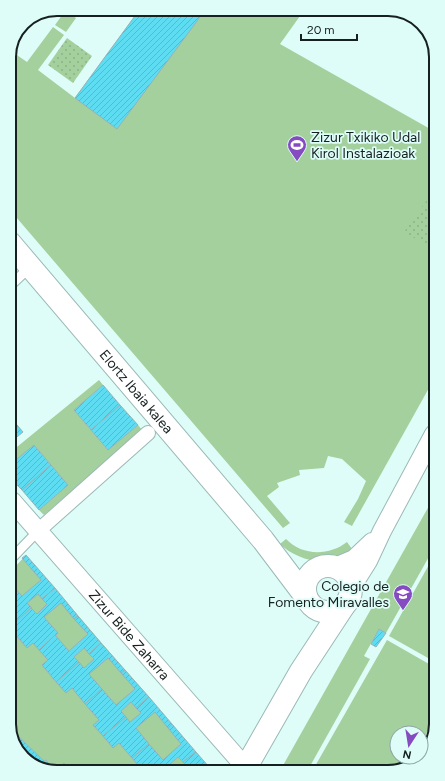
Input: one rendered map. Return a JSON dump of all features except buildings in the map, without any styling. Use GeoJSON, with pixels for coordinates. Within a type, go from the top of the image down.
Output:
{"type":"FeatureCollection","features":[{"type":"Feature","properties":{"kind":"street","name":"Elortz Ibaia kalea"},"geometry":{"type":"LineString","coordinates":[[16,250],[264,540],[308,601]]}},
{"type":"Feature","properties":{"kind":"street"},"geometry":{"type":"LineString","coordinates":[[39,530],[148,433]]}},
{"type":"Feature","properties":{"kind":"street"},"geometry":{"type":"LineString","coordinates":[[248,765],[301,671],[347,598],[368,561],[382,531],[429,446]]}},
{"type":"Feature","properties":{"kind":"street","name":"Zizur Bide Zaharra"},"geometry":{"type":"LineString","coordinates":[[16,505],[243,765]]}},
{"type":"Feature","properties":{"kind":"street"},"geometry":{"type":"LineString","coordinates":[[301,671],[314,626],[304,589],[309,575],[354,559],[366,549],[382,531]]}},
{"type":"Feature","properties":{"kind":"street","name":"Elortz Ibaia kalea"},"geometry":{"type":"LineString","coordinates":[[264,540],[293,561],[303,565],[328,567]]}},
{"type":"Feature","properties":{"kind":"street"},"geometry":{"type":"LineString","coordinates":[[328,567],[346,575],[347,598]]}},
{"type":"Feature","properties":{"kind":"street"},"geometry":{"type":"LineString","coordinates":[[308,601],[322,612],[330,612],[347,598]]}},
{"type":"Feature","properties":{"kind":"lane"},"geometry":{"type":"LineString","coordinates":[[16,280],[30,266]]}},
{"type":"Feature","properties":{"kind":"lane"},"geometry":{"type":"LineString","coordinates":[[16,554],[39,530]]}},
{"type":"Feature","properties":{"kind":"green space"},"geometry":{"type":"Polygon","coordinates":[[[61,16],[73,16],[76,18],[66,32],[55,25],[61,16]]]}},
{"type":"Feature","properties":{"kind":"green space"},"geometry":{"type":"Polygon","coordinates":[[[135,16],[300,16],[280,44],[429,128],[429,388],[352,526],[344,522],[358,499],[366,481],[342,459],[328,456],[324,468],[299,470],[300,475],[277,483],[279,487],[267,496],[290,523],[283,528],[16,217],[16,54],[27,62],[53,27],[64,35],[38,70],[75,98],[135,16]]]}},
{"type":"Feature","properties":{"kind":"green space"},"geometry":{"type":"Polygon","coordinates":[[[67,38],[92,56],[73,83],[48,65],[67,38]]]}},
{"type":"Feature","properties":{"kind":"green space"},"geometry":{"type":"Polygon","coordinates":[[[429,197],[429,247],[404,232],[429,197]]]}},
{"type":"Feature","properties":{"kind":"green space"},"geometry":{"type":"Polygon","coordinates":[[[99,380],[103,385],[74,410],[108,450],[138,425],[142,430],[44,515],[39,510],[68,485],[34,445],[16,461],[16,448],[99,380]]]}},
{"type":"Feature","properties":{"kind":"green space"},"geometry":{"type":"Polygon","coordinates":[[[429,506],[429,557],[386,633],[379,629],[364,656],[370,659],[311,765],[283,765],[429,506]]]}},
{"type":"Feature","properties":{"kind":"green space"},"geometry":{"type":"Polygon","coordinates":[[[286,539],[292,545],[308,551],[324,552],[340,547],[347,542],[352,549],[344,556],[335,559],[315,561],[305,559],[287,550],[280,544],[286,539]]]}},
{"type":"Feature","properties":{"kind":"green space"},"geometry":{"type":"Polygon","coordinates":[[[26,555],[207,765],[66,765],[64,763],[62,765],[55,765],[49,764],[46,760],[44,761],[18,736],[16,724],[16,566],[26,555]]]}},
{"type":"Feature","properties":{"kind":"green space"},"geometry":{"type":"Polygon","coordinates":[[[429,565],[428,658],[389,636],[429,565]]]}},
{"type":"Feature","properties":{"kind":"green space"},"geometry":{"type":"Polygon","coordinates":[[[387,640],[429,664],[429,725],[389,725],[388,765],[316,765],[387,640]]]}},
{"type":"Feature","properties":{"kind":"place","name":"Zizur Txikiko Udal Kirol Instalazioak"},"geometry":{"type":"Point","coordinates":[297,162]}},
{"type":"Feature","properties":{"kind":"place","name":"Colegio de Fomento Miravalles"},"geometry":{"type":"Point","coordinates":[403,611]}}]}
